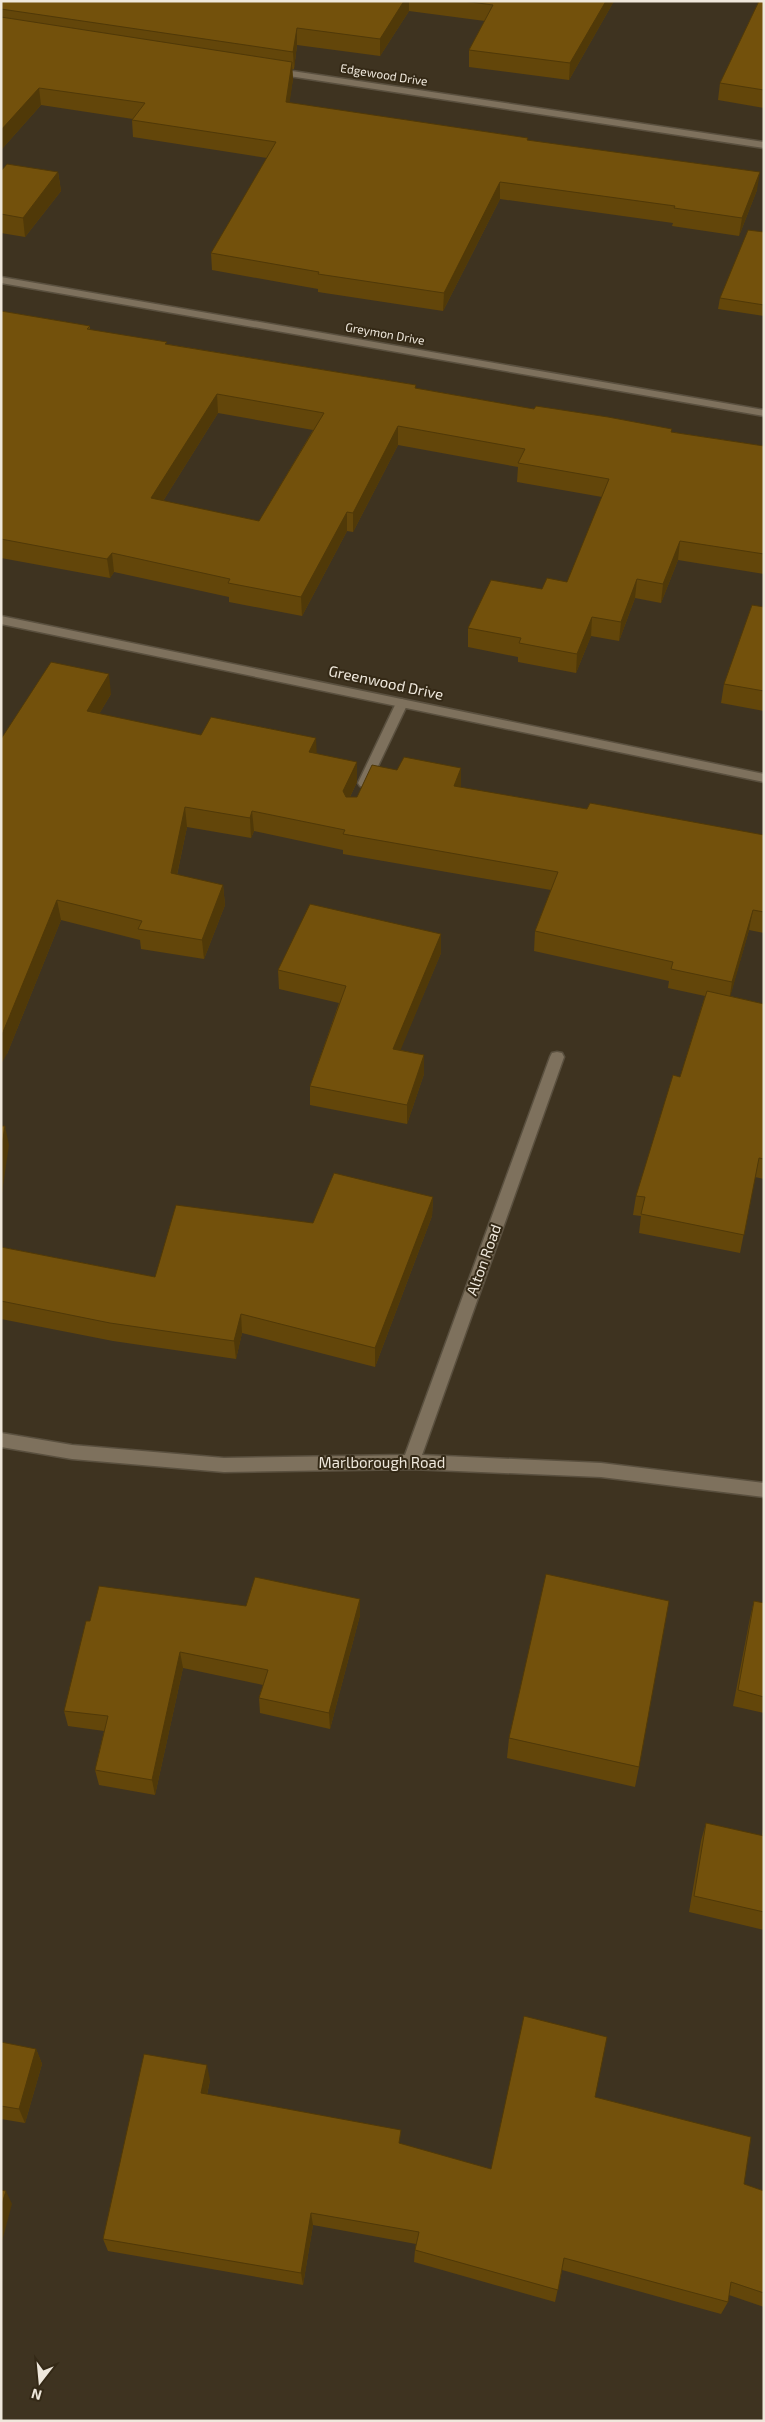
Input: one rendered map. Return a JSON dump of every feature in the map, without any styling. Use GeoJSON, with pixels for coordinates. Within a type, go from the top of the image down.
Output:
{"type":"FeatureCollection","features":[{"type":"Feature","properties":{"kind":"street","name":"Edgewood Drive"},"geometry":{"type":"LineString","coordinates":[[265,70],[764,145]]}},
{"type":"Feature","properties":{"kind":"street","name":"Greymon Drive"},"geometry":{"type":"LineString","coordinates":[[1,280],[764,413]]}},
{"type":"Feature","properties":{"kind":"street","name":"Greenwood Drive"},"geometry":{"type":"LineString","coordinates":[[1,620],[764,778]]}},
{"type":"Feature","properties":{"kind":"street"},"geometry":{"type":"LineString","coordinates":[[359,795],[402,703]]}},
{"type":"Feature","properties":{"kind":"street","name":"Alton Road"},"geometry":{"type":"LineString","coordinates":[[411,1462],[557,1058]]}},
{"type":"Feature","properties":{"kind":"street","name":"Marlborough Road"},"geometry":{"type":"LineString","coordinates":[[1,1440],[72,1452],[224,1465],[411,1462],[601,1470],[764,1490]]}},
{"type":"Feature","properties":{"kind":"building"},"geometry":{"type":"Polygon","coordinates":[[[1,1],[404,1],[380,39],[297,28],[293,52],[1,9],[1,1]]]}},
{"type":"Feature","properties":{"kind":"building"},"geometry":{"type":"Polygon","coordinates":[[[463,1],[606,1],[570,63],[469,50],[493,5],[463,1]]]}},
{"type":"Feature","properties":{"kind":"building"},"geometry":{"type":"Polygon","coordinates":[[[759,1],[764,1],[764,90],[720,83],[759,1]]]}},
{"type":"Feature","properties":{"kind":"building"},"geometry":{"type":"Polygon","coordinates":[[[1,17],[292,62],[286,102],[528,138],[527,140],[760,172],[742,218],[674,208],[675,206],[500,182],[444,293],[318,274],[319,272],[211,253],[276,142],[132,120],[145,103],[39,88],[1,130],[1,17]]]}},
{"type":"Feature","properties":{"kind":"building"},"geometry":{"type":"Polygon","coordinates":[[[7,164],[58,172],[23,218],[1,214],[1,171],[7,164]]]}},
{"type":"Feature","properties":{"kind":"building"},"geometry":{"type":"Polygon","coordinates":[[[748,230],[764,232],[764,305],[720,298],[748,230]]]}},
{"type":"Feature","properties":{"kind":"building"},"geometry":{"type":"Polygon","coordinates":[[[1,311],[90,326],[87,329],[167,342],[165,344],[416,385],[415,388],[534,409],[536,406],[608,417],[672,429],[671,432],[764,446],[764,554],[680,541],[663,584],[637,579],[621,622],[592,617],[577,654],[519,643],[521,638],[468,628],[491,580],[542,589],[547,578],[567,582],[609,479],[518,463],[525,449],[398,426],[353,513],[347,512],[301,597],[228,583],[230,579],[112,553],[107,559],[1,539],[1,311]],[[217,394],[151,498],[259,521],[324,413],[217,394]]]}},
{"type":"Feature","properties":{"kind":"building"},"geometry":{"type":"Polygon","coordinates":[[[752,605],[764,607],[764,691],[724,684],[752,605]]]}},
{"type":"Feature","properties":{"kind":"building"},"geometry":{"type":"Polygon","coordinates":[[[51,662],[109,674],[87,711],[201,735],[211,717],[316,738],[309,752],[357,762],[343,791],[346,797],[357,797],[372,765],[397,770],[404,757],[461,768],[454,786],[587,809],[590,803],[764,835],[764,912],[753,910],[732,982],[671,969],[673,962],[535,931],[558,872],[343,834],[345,830],[252,811],[250,818],[185,807],[171,873],[223,885],[202,940],[138,929],[142,921],[57,900],[1,1037],[1,739],[51,662]]]}},
{"type":"Feature","properties":{"kind":"building"},"geometry":{"type":"Polygon","coordinates":[[[310,904],[441,934],[393,1049],[424,1055],[407,1105],[310,1086],[346,986],[278,970],[310,904]]]}},
{"type":"Feature","properties":{"kind":"building"},"geometry":{"type":"Polygon","coordinates":[[[707,991],[764,1004],[764,1159],[759,1158],[744,1235],[641,1214],[645,1197],[636,1196],[673,1075],[680,1077],[707,991]]]}},
{"type":"Feature","properties":{"kind":"building"},"geometry":{"type":"Polygon","coordinates":[[[1,1126],[5,1126],[1,1151],[1,1126]]]}},
{"type":"Feature","properties":{"kind":"building"},"geometry":{"type":"Polygon","coordinates":[[[334,1173],[433,1197],[375,1348],[241,1314],[234,1341],[110,1323],[1,1301],[1,1247],[155,1277],[176,1205],[313,1223],[334,1173]]]}},
{"type":"Feature","properties":{"kind":"building"},"geometry":{"type":"Polygon","coordinates":[[[546,1574],[669,1601],[639,1767],[509,1738],[546,1574]]]}},
{"type":"Feature","properties":{"kind":"building"},"geometry":{"type":"Polygon","coordinates":[[[255,1577],[360,1599],[329,1713],[259,1698],[268,1670],[180,1652],[152,1780],[95,1770],[108,1716],[64,1711],[86,1621],[90,1621],[99,1586],[246,1606],[255,1577]]]}},
{"type":"Feature","properties":{"kind":"building"},"geometry":{"type":"Polygon","coordinates":[[[754,1601],[764,1603],[764,1697],[738,1690],[754,1601]]]}},
{"type":"Feature","properties":{"kind":"building"},"geometry":{"type":"Polygon","coordinates":[[[706,1823],[764,1836],[764,1912],[694,1896],[706,1823]]]}},
{"type":"Feature","properties":{"kind":"building"},"geometry":{"type":"Polygon","coordinates":[[[524,2016],[607,2037],[595,2097],[751,2137],[744,2184],[764,2191],[764,2293],[731,2282],[728,2302],[564,2258],[558,2290],[415,2250],[419,2232],[311,2213],[301,2273],[103,2239],[144,2054],[207,2065],[201,2093],[401,2130],[399,2143],[491,2169],[524,2016]]]}},
{"type":"Feature","properties":{"kind":"building"},"geometry":{"type":"Polygon","coordinates":[[[1,2042],[36,2049],[19,2109],[1,2106],[1,2042]]]}},
{"type":"Feature","properties":{"kind":"building"},"geometry":{"type":"Polygon","coordinates":[[[1,2190],[6,2191],[1,2207],[1,2190]]]}}]}
